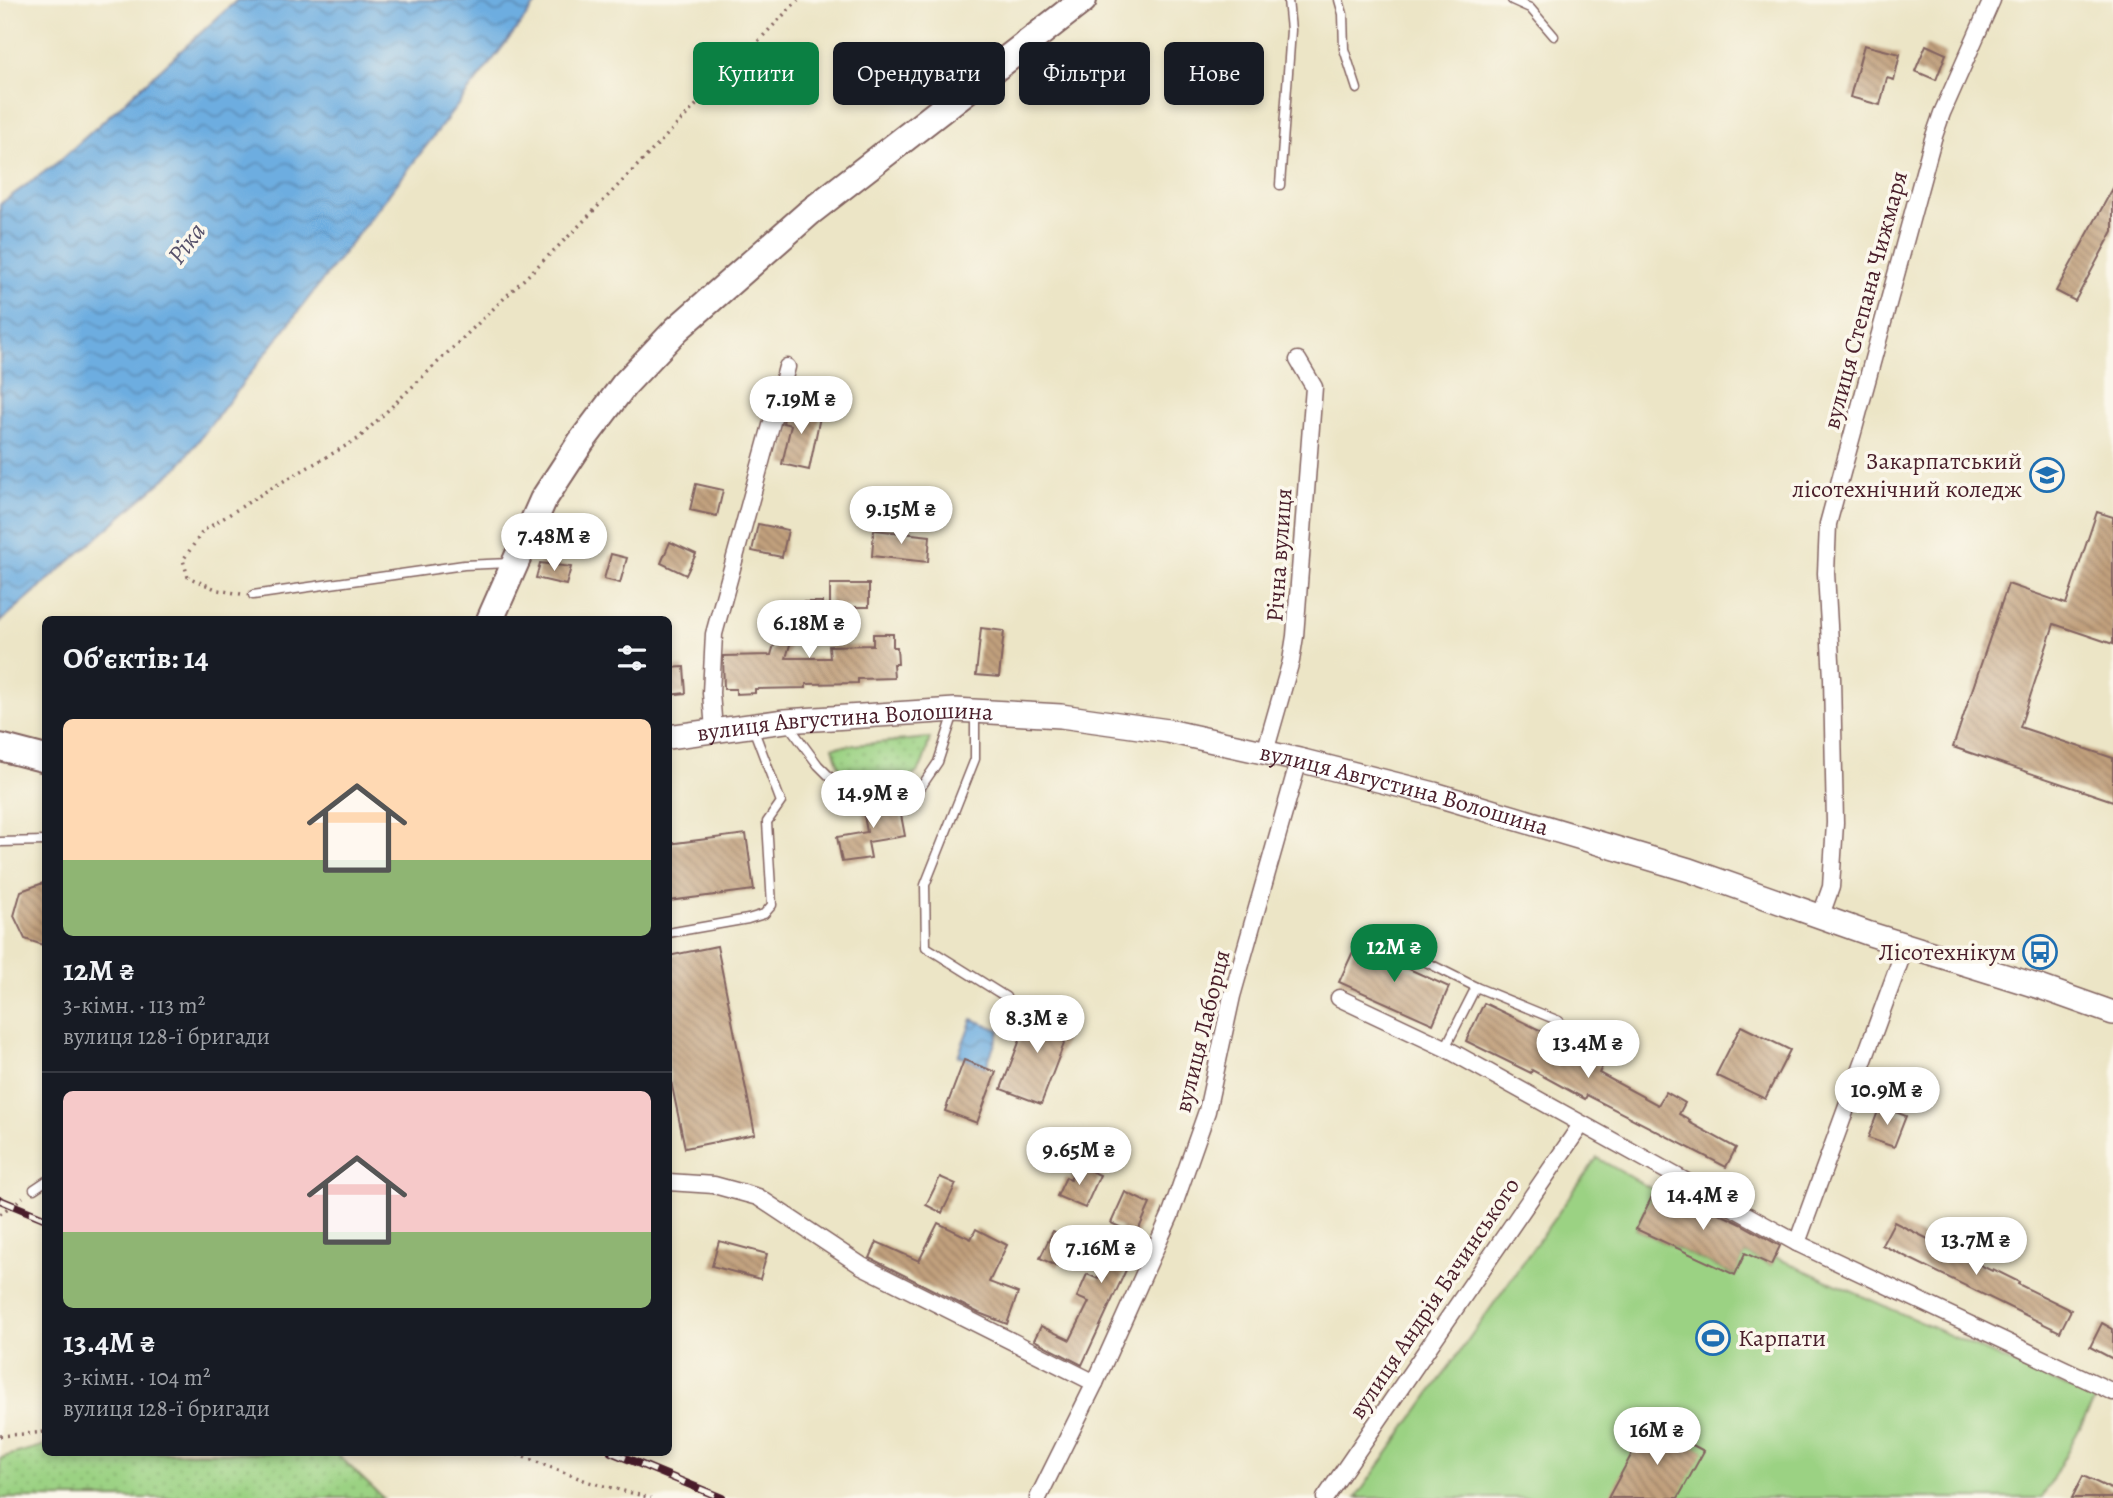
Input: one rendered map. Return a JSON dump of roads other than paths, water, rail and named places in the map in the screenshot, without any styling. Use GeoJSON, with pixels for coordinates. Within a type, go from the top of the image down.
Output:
{"type":"FeatureCollection","features":[{"type":"Feature","properties":{"kind":"main road"},"geometry":{"type":"LineString","coordinates":[[492,616],[543,500],[581,442],[624,385],[677,330],[810,212],[1083,0]]}},
{"type":"Feature","properties":{"kind":"main road","name":"вулиця Августина Волошина"},"geometry":{"type":"LineString","coordinates":[[672,736],[785,721],[965,710],[1113,722],[1265,752],[1434,794],[1689,870],[2113,1013]]}},
{"type":"Feature","properties":{"kind":"main road"},"geometry":{"type":"LineString","coordinates":[[0,747],[42,758]]}},
{"type":"Feature","properties":{"kind":"street","name":"вулиця Степана Чижмаря"},"geometry":{"type":"LineString","coordinates":[[1821,915],[1831,887],[1835,823],[1832,678],[1826,573],[1828,524],[1930,149],[1942,113],[1992,0]]}},
{"type":"Feature","properties":{"kind":"street","name":"Річна вулиця"},"geometry":{"type":"LineString","coordinates":[[1265,752],[1291,661],[1295,636],[1314,387],[1298,360]]}},
{"type":"Feature","properties":{"kind":"street"},"geometry":{"type":"LineString","coordinates":[[714,730],[711,692],[714,634],[788,367]]}},
{"type":"Feature","properties":{"kind":"street","name":"вулиця Лаборця"},"geometry":{"type":"LineString","coordinates":[[1038,1498],[1095,1383],[1170,1216],[1207,1111],[1232,996],[1299,760]]}},
{"type":"Feature","properties":{"kind":"street"},"geometry":{"type":"LineString","coordinates":[[1797,1242],[1906,945]]}},
{"type":"Feature","properties":{"kind":"street"},"geometry":{"type":"LineString","coordinates":[[1339,998],[1445,1048],[1797,1242],[2113,1392]]}},
{"type":"Feature","properties":{"kind":"street","name":"вулиця Андрія Бачинського"},"geometry":{"type":"LineString","coordinates":[[1325,1498],[1581,1125]]}},
{"type":"Feature","properties":{"kind":"street"},"geometry":{"type":"LineString","coordinates":[[672,1182],[714,1185],[758,1197],[862,1266],[1095,1383]]}},
{"type":"Feature","properties":{"kind":"lane"},"geometry":{"type":"LineString","coordinates":[[1280,185],[1291,30],[1288,0]]}},
{"type":"Feature","properties":{"kind":"lane"},"geometry":{"type":"LineString","coordinates":[[1339,0],[1343,14],[1344,49],[1357,89]]}},
{"type":"Feature","properties":{"kind":"lane"},"geometry":{"type":"LineString","coordinates":[[1512,0],[1530,8],[1554,36]]}},
{"type":"Feature","properties":{"kind":"lane"},"geometry":{"type":"LineString","coordinates":[[253,595],[464,565],[514,563]]}},
{"type":"Feature","properties":{"kind":"lane"},"geometry":{"type":"LineString","coordinates":[[785,721],[818,765],[852,799],[919,790],[938,762],[965,710]]}},
{"type":"Feature","properties":{"kind":"lane"},"geometry":{"type":"LineString","coordinates":[[965,710],[975,759],[925,885],[926,947],[1006,997]]}},
{"type":"Feature","properties":{"kind":"lane"},"geometry":{"type":"LineString","coordinates":[[672,932],[748,919],[764,914],[772,905],[767,822],[781,802],[752,725]]}},
{"type":"Feature","properties":{"kind":"lane"},"geometry":{"type":"LineString","coordinates":[[0,842],[42,841]]}},
{"type":"Feature","properties":{"kind":"lane"},"geometry":{"type":"LineString","coordinates":[[1374,936],[1476,987],[1559,1021]]}},
{"type":"Feature","properties":{"kind":"lane"},"geometry":{"type":"LineString","coordinates":[[1445,1048],[1476,987]]}},
{"type":"Feature","properties":{"kind":"lane"},"geometry":{"type":"LineString","coordinates":[[34,1189],[42,1184]]}},
{"type":"Feature","properties":{"kind":"water","name":"Ріка"},"geometry":{"type":"Polygon","coordinates":[[[237,0],[539,0],[178,467],[0,622],[0,204],[58,162],[237,0]]]}},
{"type":"Feature","properties":{"kind":"water"},"geometry":{"type":"Polygon","coordinates":[[[972,1019],[1000,1030],[986,1067],[958,1056],[972,1019]]]}},
{"type":"Feature","properties":{"kind":"railway"},"geometry":{"type":"LineString","coordinates":[[0,1200],[42,1217]]}},
{"type":"Feature","properties":{"kind":"railway"},"geometry":{"type":"LineString","coordinates":[[621,1456],[722,1498]]}},
{"type":"Feature","properties":{"kind":"place","name":"Закарпатський лісотехнічний коледж"},"geometry":{"type":"Point","coordinates":[2047,475]}},
{"type":"Feature","properties":{"kind":"place","name":"Лісотехнікум"},"geometry":{"type":"Point","coordinates":[2040,952]}},
{"type":"Feature","properties":{"kind":"place","name":"Карпати"},"geometry":{"type":"Point","coordinates":[1713,1338]}}]}
